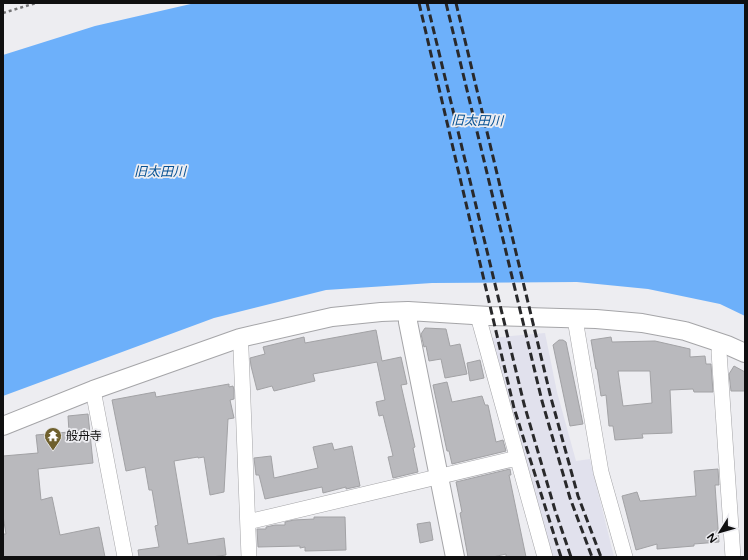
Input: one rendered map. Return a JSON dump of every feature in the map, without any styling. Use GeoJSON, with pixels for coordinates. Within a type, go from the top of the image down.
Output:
{"type":"FeatureCollection","features":[{"type":"Feature","properties":{"kind":"street"},"geometry":{"type":"LineString","coordinates":[[408,311],[408,322],[455,557]]}},
{"type":"Feature","properties":{"kind":"street"},"geometry":{"type":"LineString","coordinates":[[3,426],[93,390],[240,338],[332,318],[381,312],[408,311],[478,316],[575,318],[642,323],[685,331],[745,353]]}},
{"type":"Feature","properties":{"kind":"street"},"geometry":{"type":"LineString","coordinates":[[478,316],[545,557]]}},
{"type":"Feature","properties":{"kind":"street"},"geometry":{"type":"LineString","coordinates":[[575,318],[601,472],[625,557]]}},
{"type":"Feature","properties":{"kind":"street"},"geometry":{"type":"LineString","coordinates":[[240,338],[248,522],[248,557]]}},
{"type":"Feature","properties":{"kind":"street"},"geometry":{"type":"LineString","coordinates":[[720,343],[719,352],[733,557],[745,556]]}},
{"type":"Feature","properties":{"kind":"street"},"geometry":{"type":"LineString","coordinates":[[93,390],[125,557]]}},
{"type":"Feature","properties":{"kind":"street"},"geometry":{"type":"LineString","coordinates":[[248,522],[517,458]]}},
{"type":"Feature","properties":{"kind":"path"},"geometry":{"type":"LineString","coordinates":[[3,13],[36,3]]}},
{"type":"Feature","properties":{"kind":"shaded area"},"geometry":{"type":"Polygon","coordinates":[[[545,333],[557,392],[576,461],[590,459],[614,557],[553,557],[490,338],[545,333]]]}},
{"type":"Feature","properties":{"kind":"water","name":"旧太田川"},"geometry":{"type":"Polygon","coordinates":[[[195,3],[745,3],[745,316],[720,304],[648,289],[577,282],[432,283],[326,290],[214,318],[3,396],[3,55],[95,26],[195,3]]]}},
{"type":"Feature","properties":{"kind":"building"},"geometry":{"type":"Polygon","coordinates":[[[425,328],[446,329],[450,346],[460,344],[467,374],[445,378],[441,359],[429,361],[426,346],[424,347],[421,334],[425,328]]]}},
{"type":"Feature","properties":{"kind":"building"},"geometry":{"type":"Polygon","coordinates":[[[376,330],[382,361],[401,357],[407,384],[401,385],[415,447],[413,448],[418,472],[393,478],[388,457],[393,456],[383,415],[379,416],[376,402],[385,400],[377,362],[313,374],[315,381],[274,391],[272,386],[257,390],[250,358],[265,354],[263,347],[304,337],[305,343],[376,330]]]}},
{"type":"Feature","properties":{"kind":"building"},"geometry":{"type":"Polygon","coordinates":[[[611,337],[612,342],[655,341],[690,349],[690,357],[705,356],[706,364],[711,364],[713,392],[694,392],[693,389],[670,390],[672,433],[642,434],[643,438],[615,440],[613,426],[609,426],[606,395],[601,396],[591,340],[611,337]],[[618,371],[623,406],[652,403],[650,371],[618,371]]]}},
{"type":"Feature","properties":{"kind":"building"},"geometry":{"type":"Polygon","coordinates":[[[559,340],[566,342],[583,424],[570,426],[553,345],[559,340]]]}},
{"type":"Feature","properties":{"kind":"building"},"geometry":{"type":"Polygon","coordinates":[[[480,360],[484,378],[470,381],[467,363],[480,360]]]}},
{"type":"Feature","properties":{"kind":"building"},"geometry":{"type":"Polygon","coordinates":[[[734,366],[745,372],[745,391],[731,391],[729,374],[734,366]]]}},
{"type":"Feature","properties":{"kind":"building"},"geometry":{"type":"Polygon","coordinates":[[[447,382],[452,402],[482,396],[485,405],[488,405],[496,442],[503,440],[506,451],[452,464],[449,451],[447,451],[433,385],[447,382]]]}},
{"type":"Feature","properties":{"kind":"building"},"geometry":{"type":"Polygon","coordinates":[[[229,384],[229,387],[233,386],[234,390],[234,399],[230,400],[234,418],[228,419],[224,492],[210,495],[204,457],[174,461],[188,544],[224,538],[226,555],[212,557],[139,557],[138,550],[159,547],[155,526],[158,525],[152,490],[149,490],[145,467],[126,471],[112,400],[155,392],[156,397],[229,384]]]}},
{"type":"Feature","properties":{"kind":"building"},"geometry":{"type":"Polygon","coordinates":[[[88,414],[93,463],[38,469],[41,500],[52,497],[60,535],[99,527],[105,557],[3,557],[3,534],[6,534],[3,516],[3,456],[38,453],[36,435],[69,432],[68,416],[88,414]]]}},
{"type":"Feature","properties":{"kind":"building"},"geometry":{"type":"Polygon","coordinates":[[[332,443],[334,450],[352,446],[360,486],[346,489],[346,487],[323,493],[322,487],[265,499],[259,475],[256,475],[254,458],[271,456],[274,478],[318,468],[313,447],[332,443]]]}},
{"type":"Feature","properties":{"kind":"building"},"geometry":{"type":"Polygon","coordinates":[[[510,469],[511,475],[509,475],[526,557],[506,557],[506,554],[493,557],[468,557],[456,482],[510,469]]]}},
{"type":"Feature","properties":{"kind":"building"},"geometry":{"type":"Polygon","coordinates":[[[718,469],[719,485],[715,485],[719,542],[657,549],[657,544],[636,550],[622,496],[637,492],[640,501],[696,496],[694,471],[718,469]]]}},
{"type":"Feature","properties":{"kind":"building"},"geometry":{"type":"Polygon","coordinates":[[[314,517],[345,517],[346,550],[305,551],[305,547],[300,548],[300,546],[258,547],[257,529],[266,529],[266,527],[275,525],[285,525],[285,522],[294,520],[314,519],[314,517]]]}},
{"type":"Feature","properties":{"kind":"building"},"geometry":{"type":"Polygon","coordinates":[[[430,522],[433,540],[420,543],[417,524],[430,522]]]}},
{"type":"Feature","properties":{"kind":"railway"},"geometry":{"type":"LineString","coordinates":[[419,3],[514,408],[561,557]]}},
{"type":"Feature","properties":{"kind":"railway"},"geometry":{"type":"LineString","coordinates":[[427,3],[524,404],[555,510],[571,557]]}},
{"type":"Feature","properties":{"kind":"railway"},"geometry":{"type":"LineString","coordinates":[[446,3],[542,401],[570,498],[592,557]]}},
{"type":"Feature","properties":{"kind":"railway"},"geometry":{"type":"LineString","coordinates":[[456,3],[551,398],[578,496],[601,557]]}},
{"type":"Feature","properties":{"kind":"place","name":"般舟寺"},"geometry":{"type":"Point","coordinates":[53,451]}}]}
